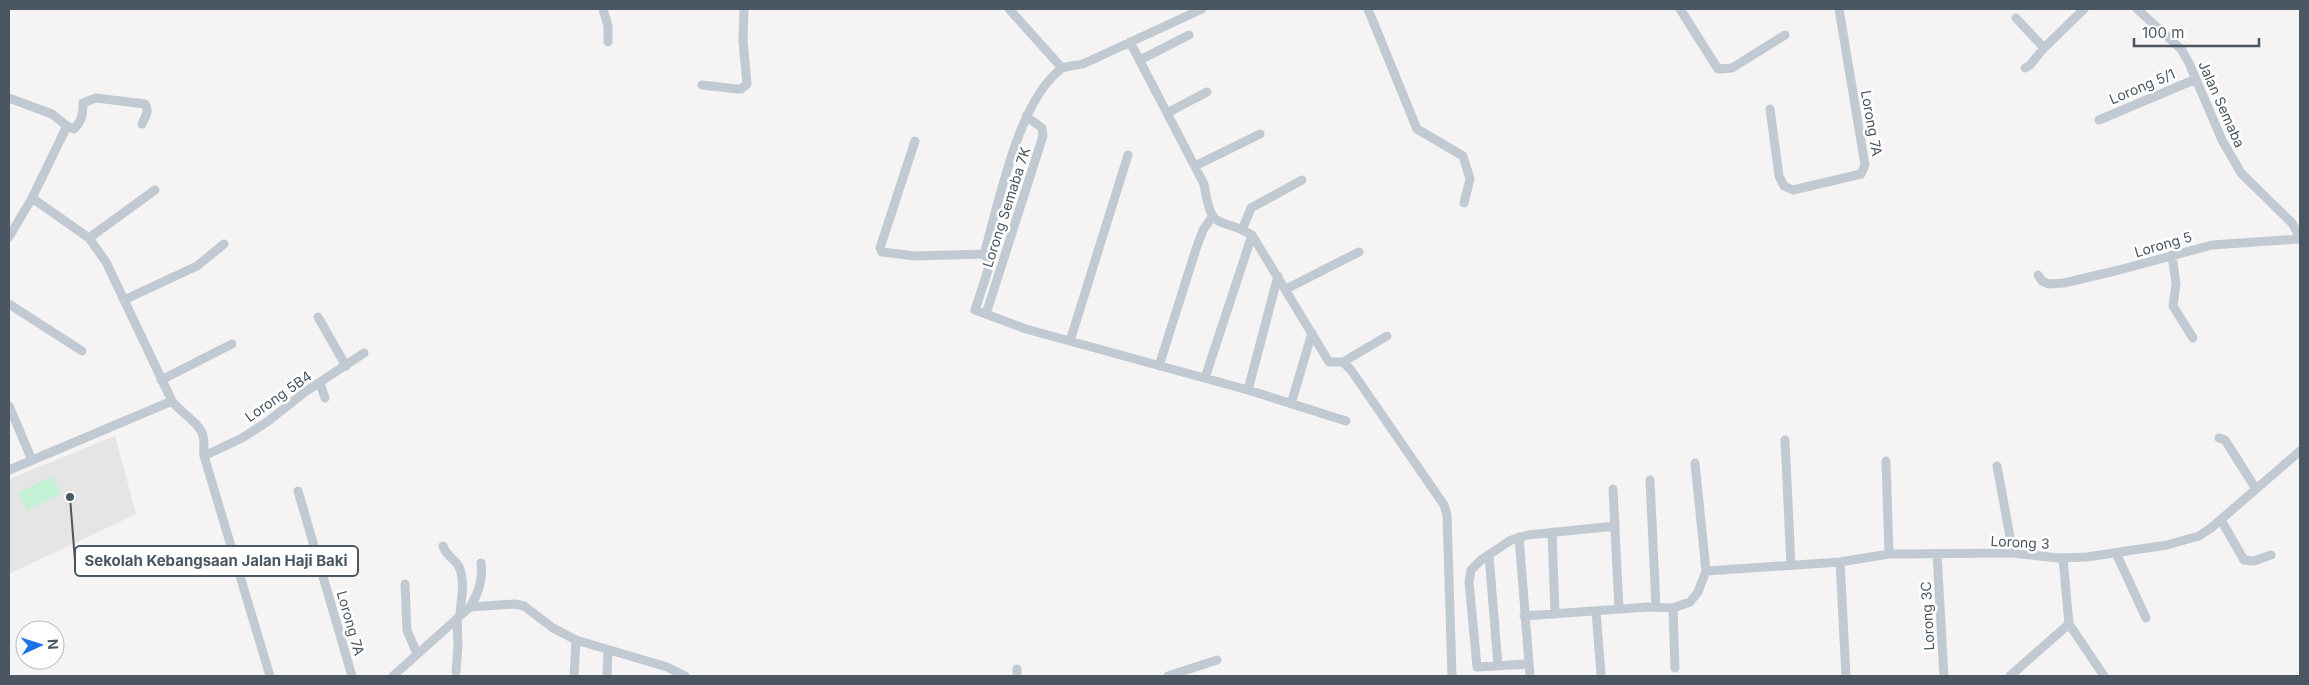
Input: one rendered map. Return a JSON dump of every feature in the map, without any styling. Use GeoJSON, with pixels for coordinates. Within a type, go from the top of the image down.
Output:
{"type":"FeatureCollection","features":[{"type":"Feature","properties":{"kind":"street"},"geometry":{"type":"LineString","coordinates":[[603,9],[608,26],[608,42]]}},
{"type":"Feature","properties":{"kind":"street"},"geometry":{"type":"LineString","coordinates":[[702,85],[737,89],[747,84],[744,9]]}},
{"type":"Feature","properties":{"kind":"street"},"geometry":{"type":"LineString","coordinates":[[1009,9],[1062,68]]}},
{"type":"Feature","properties":{"kind":"street"},"geometry":{"type":"LineString","coordinates":[[984,254],[1020,130],[1032,103],[1062,68],[1083,64],[1202,9]]}},
{"type":"Feature","properties":{"kind":"street"},"geometry":{"type":"LineString","coordinates":[[1368,9],[1417,129],[1463,156],[1470,179],[1464,203]]}},
{"type":"Feature","properties":{"kind":"street"},"geometry":{"type":"LineString","coordinates":[[1680,9],[1718,69],[1732,68],[1785,35]]}},
{"type":"Feature","properties":{"kind":"street","name":"Lorong 7A"},"geometry":{"type":"LineString","coordinates":[[1770,109],[1779,176],[1784,186],[1793,190],[1861,174],[1864,170],[1866,165],[1838,9]]}},
{"type":"Feature","properties":{"kind":"street"},"geometry":{"type":"LineString","coordinates":[[2025,68],[2084,9]]}},
{"type":"Feature","properties":{"kind":"street","name":"Jalan Semaba"},"geometry":{"type":"LineString","coordinates":[[2137,9],[2181,49],[2234,163],[2241,173],[2292,223],[2300,238]]}},
{"type":"Feature","properties":{"kind":"street"},"geometry":{"type":"LineString","coordinates":[[2016,18],[2044,48]]}},
{"type":"Feature","properties":{"kind":"street"},"geometry":{"type":"LineString","coordinates":[[1140,60],[1188,35]]}},
{"type":"Feature","properties":{"kind":"street"},"geometry":{"type":"LineString","coordinates":[[1130,42],[1204,184],[1212,217],[1221,224],[1252,235],[1330,362],[1343,362],[1387,336]]}},
{"type":"Feature","properties":{"kind":"street","name":"Lorong 5/1"},"geometry":{"type":"LineString","coordinates":[[2099,120],[2196,78]]}},
{"type":"Feature","properties":{"kind":"street"},"geometry":{"type":"LineString","coordinates":[[1167,113],[1207,92]]}},
{"type":"Feature","properties":{"kind":"street"},"geometry":{"type":"LineString","coordinates":[[9,98],[52,114],[74,129],[82,118],[83,103],[96,98],[145,104],[148,107],[142,124]]}},
{"type":"Feature","properties":{"kind":"street","name":"Lorong Semaba 7K"},"geometry":{"type":"LineString","coordinates":[[986,314],[1043,136],[1042,128],[1026,116]]}},
{"type":"Feature","properties":{"kind":"street"},"geometry":{"type":"LineString","coordinates":[[9,237],[12,225],[32,198],[67,126]]}},
{"type":"Feature","properties":{"kind":"street"},"geometry":{"type":"LineString","coordinates":[[1195,166],[1260,134]]}},
{"type":"Feature","properties":{"kind":"street"},"geometry":{"type":"LineString","coordinates":[[915,142],[886,226],[880,248],[882,252],[915,256],[984,254]]}},
{"type":"Feature","properties":{"kind":"street"},"geometry":{"type":"LineString","coordinates":[[1070,340],[1128,155]]}},
{"type":"Feature","properties":{"kind":"street"},"geometry":{"type":"LineString","coordinates":[[1242,230],[1250,208],[1302,180]]}},
{"type":"Feature","properties":{"kind":"street"},"geometry":{"type":"LineString","coordinates":[[89,238],[155,190]]}},
{"type":"Feature","properties":{"kind":"street"},"geometry":{"type":"LineString","coordinates":[[32,198],[89,238],[106,262],[172,401],[200,429],[203,436],[204,456],[270,676]]}},
{"type":"Feature","properties":{"kind":"street"},"geometry":{"type":"LineString","coordinates":[[1159,366],[1196,249],[1212,217]]}},
{"type":"Feature","properties":{"kind":"street"},"geometry":{"type":"LineString","coordinates":[[1204,378],[1252,235]]}},
{"type":"Feature","properties":{"kind":"street","name":"Lorong 5"},"geometry":{"type":"LineString","coordinates":[[2038,275],[2042,281],[2049,284],[2064,283],[2212,244],[2300,238]]}},
{"type":"Feature","properties":{"kind":"street"},"geometry":{"type":"LineString","coordinates":[[124,300],[197,266],[224,244]]}},
{"type":"Feature","properties":{"kind":"street"},"geometry":{"type":"LineString","coordinates":[[1286,289],[1359,252]]}},
{"type":"Feature","properties":{"kind":"street"},"geometry":{"type":"LineString","coordinates":[[984,254],[989,260],[989,267],[975,310],[1026,329],[1248,390],[1346,421]]}},
{"type":"Feature","properties":{"kind":"street"},"geometry":{"type":"LineString","coordinates":[[2172,255],[2176,284],[2173,306],[2193,338]]}},
{"type":"Feature","properties":{"kind":"street"},"geometry":{"type":"LineString","coordinates":[[1248,390],[1278,276]]}},
{"type":"Feature","properties":{"kind":"street"},"geometry":{"type":"LineString","coordinates":[[9,304],[82,351]]}},
{"type":"Feature","properties":{"kind":"street"},"geometry":{"type":"LineString","coordinates":[[318,318],[346,366]]}},
{"type":"Feature","properties":{"kind":"street"},"geometry":{"type":"LineString","coordinates":[[1291,404],[1312,333]]}},
{"type":"Feature","properties":{"kind":"street"},"geometry":{"type":"LineString","coordinates":[[161,380],[232,344]]}},
{"type":"Feature","properties":{"kind":"street","name":"Lorong 5B4"},"geometry":{"type":"LineString","coordinates":[[204,456],[242,438],[364,353]]}},
{"type":"Feature","properties":{"kind":"street"},"geometry":{"type":"LineString","coordinates":[[1343,362],[1351,370],[1444,505],[1447,515],[1452,676]]}},
{"type":"Feature","properties":{"kind":"street"},"geometry":{"type":"LineString","coordinates":[[320,383],[325,398]]}},
{"type":"Feature","properties":{"kind":"street"},"geometry":{"type":"LineString","coordinates":[[9,470],[172,401]]}},
{"type":"Feature","properties":{"kind":"street"},"geometry":{"type":"LineString","coordinates":[[9,406],[32,460]]}},
{"type":"Feature","properties":{"kind":"street"},"geometry":{"type":"LineString","coordinates":[[2219,438],[2225,440],[2256,489]]}},
{"type":"Feature","properties":{"kind":"street"},"geometry":{"type":"LineString","coordinates":[[1785,440],[1791,565]]}},
{"type":"Feature","properties":{"kind":"street","name":"Lorong 3"},"geometry":{"type":"LineString","coordinates":[[1706,571],[1840,562],[1889,554],[2013,554],[2064,558],[2087,557],[2167,544],[2199,536],[2221,520],[2300,451]]}},
{"type":"Feature","properties":{"kind":"street"},"geometry":{"type":"LineString","coordinates":[[1886,461],[1889,554]]}},
{"type":"Feature","properties":{"kind":"street"},"geometry":{"type":"LineString","coordinates":[[1524,616],[1656,607],[1673,608],[1690,602],[1698,592],[1706,571],[1695,464]]}},
{"type":"Feature","properties":{"kind":"street"},"geometry":{"type":"LineString","coordinates":[[1997,466],[2013,554]]}},
{"type":"Feature","properties":{"kind":"street"},"geometry":{"type":"LineString","coordinates":[[1650,480],[1656,607]]}},
{"type":"Feature","properties":{"kind":"street"},"geometry":{"type":"LineString","coordinates":[[1613,489],[1619,609]]}},
{"type":"Feature","properties":{"kind":"street","name":"Lorong 7A"},"geometry":{"type":"LineString","coordinates":[[298,491],[352,676]]}},
{"type":"Feature","properties":{"kind":"street"},"geometry":{"type":"LineString","coordinates":[[2221,520],[2244,560],[2254,561],[2271,554]]}},
{"type":"Feature","properties":{"kind":"street"},"geometry":{"type":"LineString","coordinates":[[1528,664],[1477,667],[1469,582],[1471,570],[1489,555],[1511,540],[1519,537],[1615,526]]}},
{"type":"Feature","properties":{"kind":"street"},"geometry":{"type":"LineString","coordinates":[[1552,532],[1555,614]]}},
{"type":"Feature","properties":{"kind":"street"},"geometry":{"type":"LineString","coordinates":[[1519,537],[1530,676]]}},
{"type":"Feature","properties":{"kind":"street"},"geometry":{"type":"LineString","coordinates":[[443,546],[448,556],[458,565],[461,573],[462,592],[458,616],[456,672]]}},
{"type":"Feature","properties":{"kind":"street"},"geometry":{"type":"LineString","coordinates":[[95,557],[106,561],[142,553],[161,562],[192,554],[209,568],[235,562]]}},
{"type":"Feature","properties":{"kind":"street"},"geometry":{"type":"LineString","coordinates":[[2116,553],[2146,618]]}},
{"type":"Feature","properties":{"kind":"street","name":"Lorong 3C"},"geometry":{"type":"LineString","coordinates":[[1937,554],[1944,676]]}},
{"type":"Feature","properties":{"kind":"street"},"geometry":{"type":"LineString","coordinates":[[1489,555],[1498,666]]}},
{"type":"Feature","properties":{"kind":"street"},"geometry":{"type":"LineString","coordinates":[[2064,558],[2068,624],[2104,676]]}},
{"type":"Feature","properties":{"kind":"street"},"geometry":{"type":"LineString","coordinates":[[1840,562],[1846,676]]}},
{"type":"Feature","properties":{"kind":"street"},"geometry":{"type":"LineString","coordinates":[[393,676],[470,607],[479,593],[482,572],[481,563]]}},
{"type":"Feature","properties":{"kind":"street"},"geometry":{"type":"LineString","coordinates":[[405,584],[407,630],[417,654]]}},
{"type":"Feature","properties":{"kind":"street"},"geometry":{"type":"LineString","coordinates":[[470,607],[515,604],[524,606],[554,628],[576,640],[667,667],[685,676]]}},
{"type":"Feature","properties":{"kind":"street"},"geometry":{"type":"LineString","coordinates":[[1673,608],[1675,668]]}},
{"type":"Feature","properties":{"kind":"street"},"geometry":{"type":"LineString","coordinates":[[1596,611],[1601,675]]}},
{"type":"Feature","properties":{"kind":"street"},"geometry":{"type":"LineString","coordinates":[[2010,676],[2068,624]]}},
{"type":"Feature","properties":{"kind":"street"},"geometry":{"type":"LineString","coordinates":[[574,676],[576,640]]}},
{"type":"Feature","properties":{"kind":"street"},"geometry":{"type":"LineString","coordinates":[[607,676],[608,651]]}},
{"type":"Feature","properties":{"kind":"street"},"geometry":{"type":"LineString","coordinates":[[1168,676],[1217,660]]}},
{"type":"Feature","properties":{"kind":"shaded area"},"geometry":{"type":"Polygon","coordinates":[[[115,436],[136,514],[9,574],[9,479],[115,436]]]}},
{"type":"Feature","properties":{"kind":"green space"},"geometry":{"type":"Polygon","coordinates":[[[52,476],[61,494],[27,511],[18,493],[52,476]]]}},
{"type":"Feature","properties":{"kind":"place","name":"Sekolah Kebangsaan Jalan Haji Baki"},"geometry":{"type":"Point","coordinates":[70,497]}}]}
